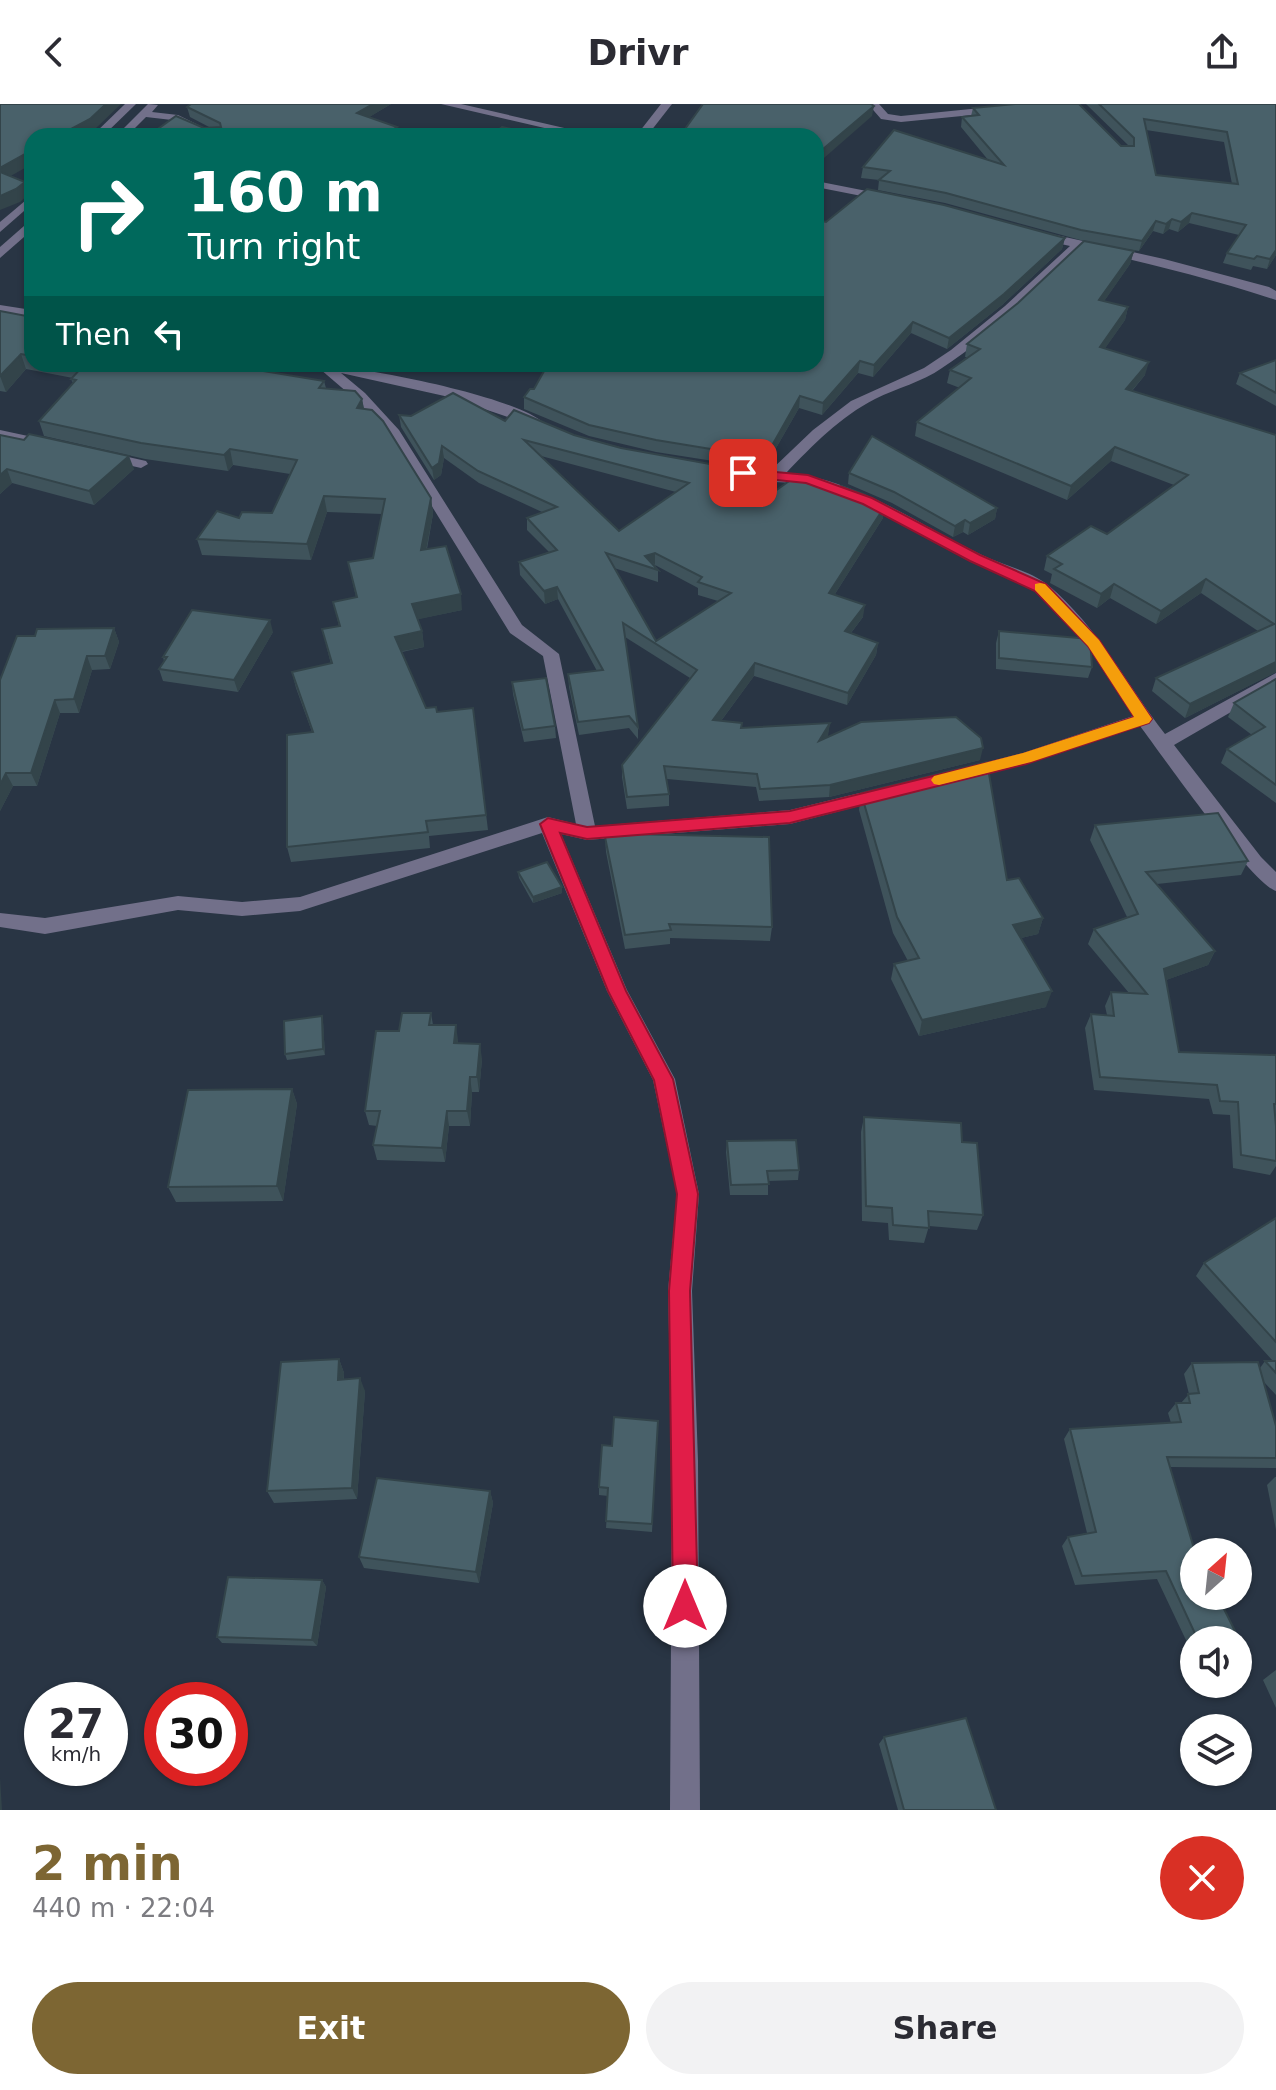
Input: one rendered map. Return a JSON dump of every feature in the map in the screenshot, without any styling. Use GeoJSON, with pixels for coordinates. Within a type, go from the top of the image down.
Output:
{"type":"FeatureCollection","features":[{"type":"Feature","properties":{"kind":"street"},"geometry":{"type":"LineString","coordinates":[[106,128],[131,104]]}},
{"type":"Feature","properties":{"kind":"street"},"geometry":{"type":"LineString","coordinates":[[129,128],[154,104]]}},
{"type":"Feature","properties":{"kind":"street"},"geometry":{"type":"LineString","coordinates":[[446,104],[557,128]]}},
{"type":"Feature","properties":{"kind":"street"},"geometry":{"type":"LineString","coordinates":[[648,128],[667,104]]}},
{"type":"Feature","properties":{"kind":"street"},"geometry":{"type":"LineString","coordinates":[[873,104],[885,117],[901,119],[1053,104]]}},
{"type":"Feature","properties":{"kind":"street"},"geometry":{"type":"LineString","coordinates":[[144,114],[174,117],[198,128]]}},
{"type":"Feature","properties":{"kind":"street"},"geometry":{"type":"LineString","coordinates":[[824,186],[898,201]]}},
{"type":"Feature","properties":{"kind":"street"},"geometry":{"type":"LineString","coordinates":[[1,227],[24,205]]}},
{"type":"Feature","properties":{"kind":"street"},"geometry":{"type":"LineString","coordinates":[[1018,230],[1077,246],[1164,263],[1265,290],[1276,296]]}},
{"type":"Feature","properties":{"kind":"street"},"geometry":{"type":"LineString","coordinates":[[0,254],[24,231]]}},
{"type":"Feature","properties":{"kind":"street"},"geometry":{"type":"LineString","coordinates":[[772,478],[810,444],[824,424],[868,397],[935,368],[1030,290],[1077,246]]}},
{"type":"Feature","properties":{"kind":"street"},"geometry":{"type":"LineString","coordinates":[[0,309],[24,313]]}},
{"type":"Feature","properties":{"kind":"street"},"geometry":{"type":"LineString","coordinates":[[327,372],[360,396],[394,433],[516,629],[551,654],[587,833]]}},
{"type":"Feature","properties":{"kind":"street"},"geometry":{"type":"LineString","coordinates":[[360,372],[407,380],[488,402],[554,430]]}},
{"type":"Feature","properties":{"kind":"street"},"geometry":{"type":"LineString","coordinates":[[0,434],[141,464]]}},
{"type":"Feature","properties":{"kind":"street"},"geometry":{"type":"LineString","coordinates":[[728,471],[772,478],[808,479],[868,501],[975,558],[1041,587],[1094,643],[1162,744],[1254,862],[1276,884]]}},
{"type":"Feature","properties":{"kind":"street"},"geometry":{"type":"LineString","coordinates":[[1162,744],[1276,679]]}},
{"type":"Feature","properties":{"kind":"street"},"geometry":{"type":"LineString","coordinates":[[937,780],[1026,758],[1144,719]]}},
{"type":"Feature","properties":{"kind":"street"},"geometry":{"type":"LineString","coordinates":[[0,920],[45,926],[178,903],[242,909],[300,904],[548,824],[587,833],[790,817],[908,788]]}},
{"type":"Feature","properties":{"kind":"street"},"geometry":{"type":"LineString","coordinates":[[548,824],[617,991],[664,1079],[688,1194],[680,1291],[685,1461],[685,1810]]}},
{"type":"Feature","properties":{"kind":"building"},"geometry":{"type":"Polygon","coordinates":[[[0,104],[106,104],[90,119],[73,128],[24,128],[24,154],[0,168],[0,104]]]}},
{"type":"Feature","properties":{"kind":"building"},"geometry":{"type":"Polygon","coordinates":[[[191,104],[373,104],[357,113],[397,127],[204,128],[221,127],[220,123],[187,107],[191,104]]]}},
{"type":"Feature","properties":{"kind":"building"},"geometry":{"type":"Polygon","coordinates":[[[703,104],[874,106],[824,148],[824,128],[686,128],[703,104]]]}},
{"type":"Feature","properties":{"kind":"building"},"geometry":{"type":"Polygon","coordinates":[[[1015,104],[1079,104],[1121,146],[1134,146],[1134,138],[1099,104],[1276,104],[1276,250],[1270,259],[1227,253],[1246,225],[1192,213],[1181,222],[1172,219],[1166,224],[1156,221],[1142,241],[1081,230],[946,193],[879,180],[890,171],[863,167],[894,130],[1004,165],[962,117],[979,115],[973,108],[1015,104]],[[1144,119],[1156,175],[1238,184],[1227,132],[1144,119]]]}},
{"type":"Feature","properties":{"kind":"building"},"geometry":{"type":"Polygon","coordinates":[[[176,116],[204,128],[159,128],[176,116]]]}},
{"type":"Feature","properties":{"kind":"building"},"geometry":{"type":"Polygon","coordinates":[[[0,172],[24,182],[16,189],[0,196],[0,172]]]}},
{"type":"Feature","properties":{"kind":"building"},"geometry":{"type":"Polygon","coordinates":[[[867,189],[944,205],[1065,238],[1004,294],[949,338],[913,322],[874,365],[860,361],[823,403],[800,396],[765,458],[589,425],[524,397],[530,389],[534,389],[544,372],[824,372],[826,222],[867,189]]]}},
{"type":"Feature","properties":{"kind":"building"},"geometry":{"type":"Polygon","coordinates":[[[1084,241],[1134,251],[1099,300],[1128,307],[1100,347],[1149,362],[1126,389],[1276,435],[1276,662],[1190,704],[1156,678],[1274,624],[1206,579],[1161,611],[1114,584],[1101,594],[1054,569],[1062,564],[1047,556],[1091,526],[1107,534],[1188,475],[1115,447],[1071,486],[917,422],[971,378],[950,370],[980,349],[967,344],[1018,303],[1084,241]]]}},
{"type":"Feature","properties":{"kind":"building"},"geometry":{"type":"Polygon","coordinates":[[[0,311],[24,316],[24,355],[21,354],[0,376],[0,311]]]}},
{"type":"Feature","properties":{"kind":"building"},"geometry":{"type":"Polygon","coordinates":[[[1276,360],[1276,393],[1240,373],[1276,360]]]}},
{"type":"Feature","properties":{"kind":"building"},"geometry":{"type":"Polygon","coordinates":[[[78,372],[269,372],[324,381],[319,388],[355,391],[362,399],[357,408],[372,410],[383,421],[431,498],[421,550],[446,546],[461,594],[412,604],[422,631],[395,637],[426,708],[436,707],[437,712],[473,708],[486,815],[426,821],[428,832],[287,847],[287,735],[313,732],[292,672],[332,663],[322,629],[340,626],[333,602],[357,597],[348,562],[373,558],[385,499],[324,496],[307,544],[197,539],[217,511],[239,518],[242,512],[272,513],[297,460],[230,449],[224,455],[141,443],[39,421],[76,380],[71,379],[78,372]]]}},
{"type":"Feature","properties":{"kind":"building"},"geometry":{"type":"Polygon","coordinates":[[[453,393],[505,421],[514,410],[574,435],[621,448],[776,476],[765,488],[771,494],[792,479],[838,491],[841,486],[885,506],[829,593],[865,605],[845,631],[878,643],[848,693],[755,663],[713,720],[742,723],[741,728],[830,723],[819,741],[861,722],[956,717],[981,738],[983,748],[830,785],[760,789],[757,774],[664,766],[669,794],[627,797],[622,765],[697,670],[623,623],[638,727],[629,716],[578,722],[568,674],[603,670],[557,587],[544,591],[519,562],[557,550],[527,518],[557,507],[478,471],[442,446],[439,463],[432,468],[399,415],[411,416],[453,393]],[[524,440],[619,531],[689,483],[524,440]],[[606,553],[656,641],[731,593],[698,582],[702,577],[655,553],[645,556],[658,570],[606,553]]]}},
{"type":"Feature","properties":{"kind":"building"},"geometry":{"type":"Polygon","coordinates":[[[29,434],[129,456],[89,491],[7,469],[0,475],[0,435],[24,440],[29,434]]]}},
{"type":"Feature","properties":{"kind":"building"},"geometry":{"type":"Polygon","coordinates":[[[872,436],[997,508],[970,523],[965,520],[955,526],[894,492],[849,473],[872,436]]]}},
{"type":"Feature","properties":{"kind":"building"},"geometry":{"type":"Polygon","coordinates":[[[192,610],[270,620],[234,680],[159,669],[192,610]]]}},
{"type":"Feature","properties":{"kind":"building"},"geometry":{"type":"Polygon","coordinates":[[[114,628],[105,656],[87,656],[74,699],[55,700],[31,773],[6,773],[0,785],[0,680],[17,636],[35,636],[37,629],[114,628]]]}},
{"type":"Feature","properties":{"kind":"building"},"geometry":{"type":"Polygon","coordinates":[[[999,631],[1090,639],[1092,667],[999,658],[999,631]]]}},
{"type":"Feature","properties":{"kind":"building"},"geometry":{"type":"Polygon","coordinates":[[[546,678],[555,726],[523,730],[512,682],[546,678]]]}},
{"type":"Feature","properties":{"kind":"building"},"geometry":{"type":"Polygon","coordinates":[[[1276,679],[1276,785],[1227,749],[1265,727],[1234,703],[1276,679]]]}},
{"type":"Feature","properties":{"kind":"building"},"geometry":{"type":"Polygon","coordinates":[[[987,762],[1007,880],[1019,878],[1043,918],[1013,925],[1052,991],[922,1020],[894,964],[919,958],[897,917],[861,793],[987,762]]]}},
{"type":"Feature","properties":{"kind":"building"},"geometry":{"type":"Polygon","coordinates":[[[1218,813],[1248,861],[1146,872],[1215,951],[1164,969],[1179,1052],[1276,1055],[1276,1161],[1241,1155],[1238,1102],[1220,1101],[1217,1085],[1100,1077],[1091,1014],[1114,1016],[1111,992],[1147,994],[1094,929],[1138,914],[1095,825],[1218,813]]]}},
{"type":"Feature","properties":{"kind":"building"},"geometry":{"type":"Polygon","coordinates":[[[630,834],[769,837],[772,927],[669,924],[671,930],[625,935],[605,837],[630,834]]]}},
{"type":"Feature","properties":{"kind":"building"},"geometry":{"type":"Polygon","coordinates":[[[547,862],[562,887],[533,897],[518,872],[547,862]]]}},
{"type":"Feature","properties":{"kind":"building"},"geometry":{"type":"Polygon","coordinates":[[[402,1013],[431,1013],[429,1025],[456,1025],[454,1043],[480,1044],[477,1077],[470,1077],[467,1111],[447,1111],[442,1148],[373,1145],[380,1111],[365,1111],[376,1031],[399,1031],[402,1013]]]}},
{"type":"Feature","properties":{"kind":"building"},"geometry":{"type":"Polygon","coordinates":[[[322,1016],[323,1049],[285,1054],[284,1021],[322,1016]]]}},
{"type":"Feature","properties":{"kind":"building"},"geometry":{"type":"Polygon","coordinates":[[[292,1089],[277,1186],[168,1187],[188,1090],[292,1089]]]}},
{"type":"Feature","properties":{"kind":"building"},"geometry":{"type":"Polygon","coordinates":[[[864,1117],[961,1123],[962,1142],[977,1143],[983,1215],[928,1211],[929,1228],[893,1225],[892,1208],[866,1206],[864,1117]]]}},
{"type":"Feature","properties":{"kind":"building"},"geometry":{"type":"Polygon","coordinates":[[[796,1140],[799,1170],[767,1171],[769,1184],[731,1185],[727,1141],[796,1140]]]}},
{"type":"Feature","properties":{"kind":"building"},"geometry":{"type":"Polygon","coordinates":[[[1276,1218],[1276,1342],[1204,1263],[1276,1218]]]}},
{"type":"Feature","properties":{"kind":"building"},"geometry":{"type":"Polygon","coordinates":[[[339,1359],[338,1380],[360,1378],[352,1488],[267,1491],[281,1362],[339,1359]]]}},
{"type":"Feature","properties":{"kind":"building"},"geometry":{"type":"Polygon","coordinates":[[[1265,1361],[1276,1361],[1276,1373],[1265,1361]]]}},
{"type":"Feature","properties":{"kind":"building"},"geometry":{"type":"Polygon","coordinates":[[[1258,1362],[1276,1426],[1276,1458],[1167,1457],[1191,1538],[1180,1538],[1180,1601],[1166,1571],[1082,1576],[1068,1537],[1096,1532],[1070,1429],[1181,1422],[1176,1403],[1190,1403],[1188,1394],[1199,1393],[1192,1363],[1258,1362]]]}},
{"type":"Feature","properties":{"kind":"building"},"geometry":{"type":"Polygon","coordinates":[[[614,1417],[658,1421],[652,1524],[606,1521],[608,1488],[599,1487],[602,1445],[612,1446],[614,1417]]]}},
{"type":"Feature","properties":{"kind":"building"},"geometry":{"type":"Polygon","coordinates":[[[377,1478],[490,1491],[476,1572],[359,1557],[377,1478]]]}},
{"type":"Feature","properties":{"kind":"building"},"geometry":{"type":"Polygon","coordinates":[[[228,1577],[322,1580],[312,1640],[217,1637],[228,1577]]]}},
{"type":"Feature","properties":{"kind":"building"},"geometry":{"type":"Polygon","coordinates":[[[1184,1610],[1224,1610],[1232,1626],[1192,1626],[1184,1610]]]}},
{"type":"Feature","properties":{"kind":"building"},"geometry":{"type":"Polygon","coordinates":[[[966,1718],[996,1810],[904,1810],[884,1737],[966,1718]]]}},
{"type":"Feature","properties":{"kind":"slow traffic"},"geometry":{"type":"LineString","coordinates":[[939,780],[1026,758],[1144,719],[1094,643],[1040,587]]}},
{"type":"Feature","properties":{"kind":"route"},"geometry":{"type":"LineString","coordinates":[[685,1606],[680,1291],[688,1194],[664,1079],[617,991],[548,824],[587,833],[790,817],[1026,758],[1144,719],[1094,643],[1041,587],[975,558],[868,501],[808,479],[743,473]]}}]}
